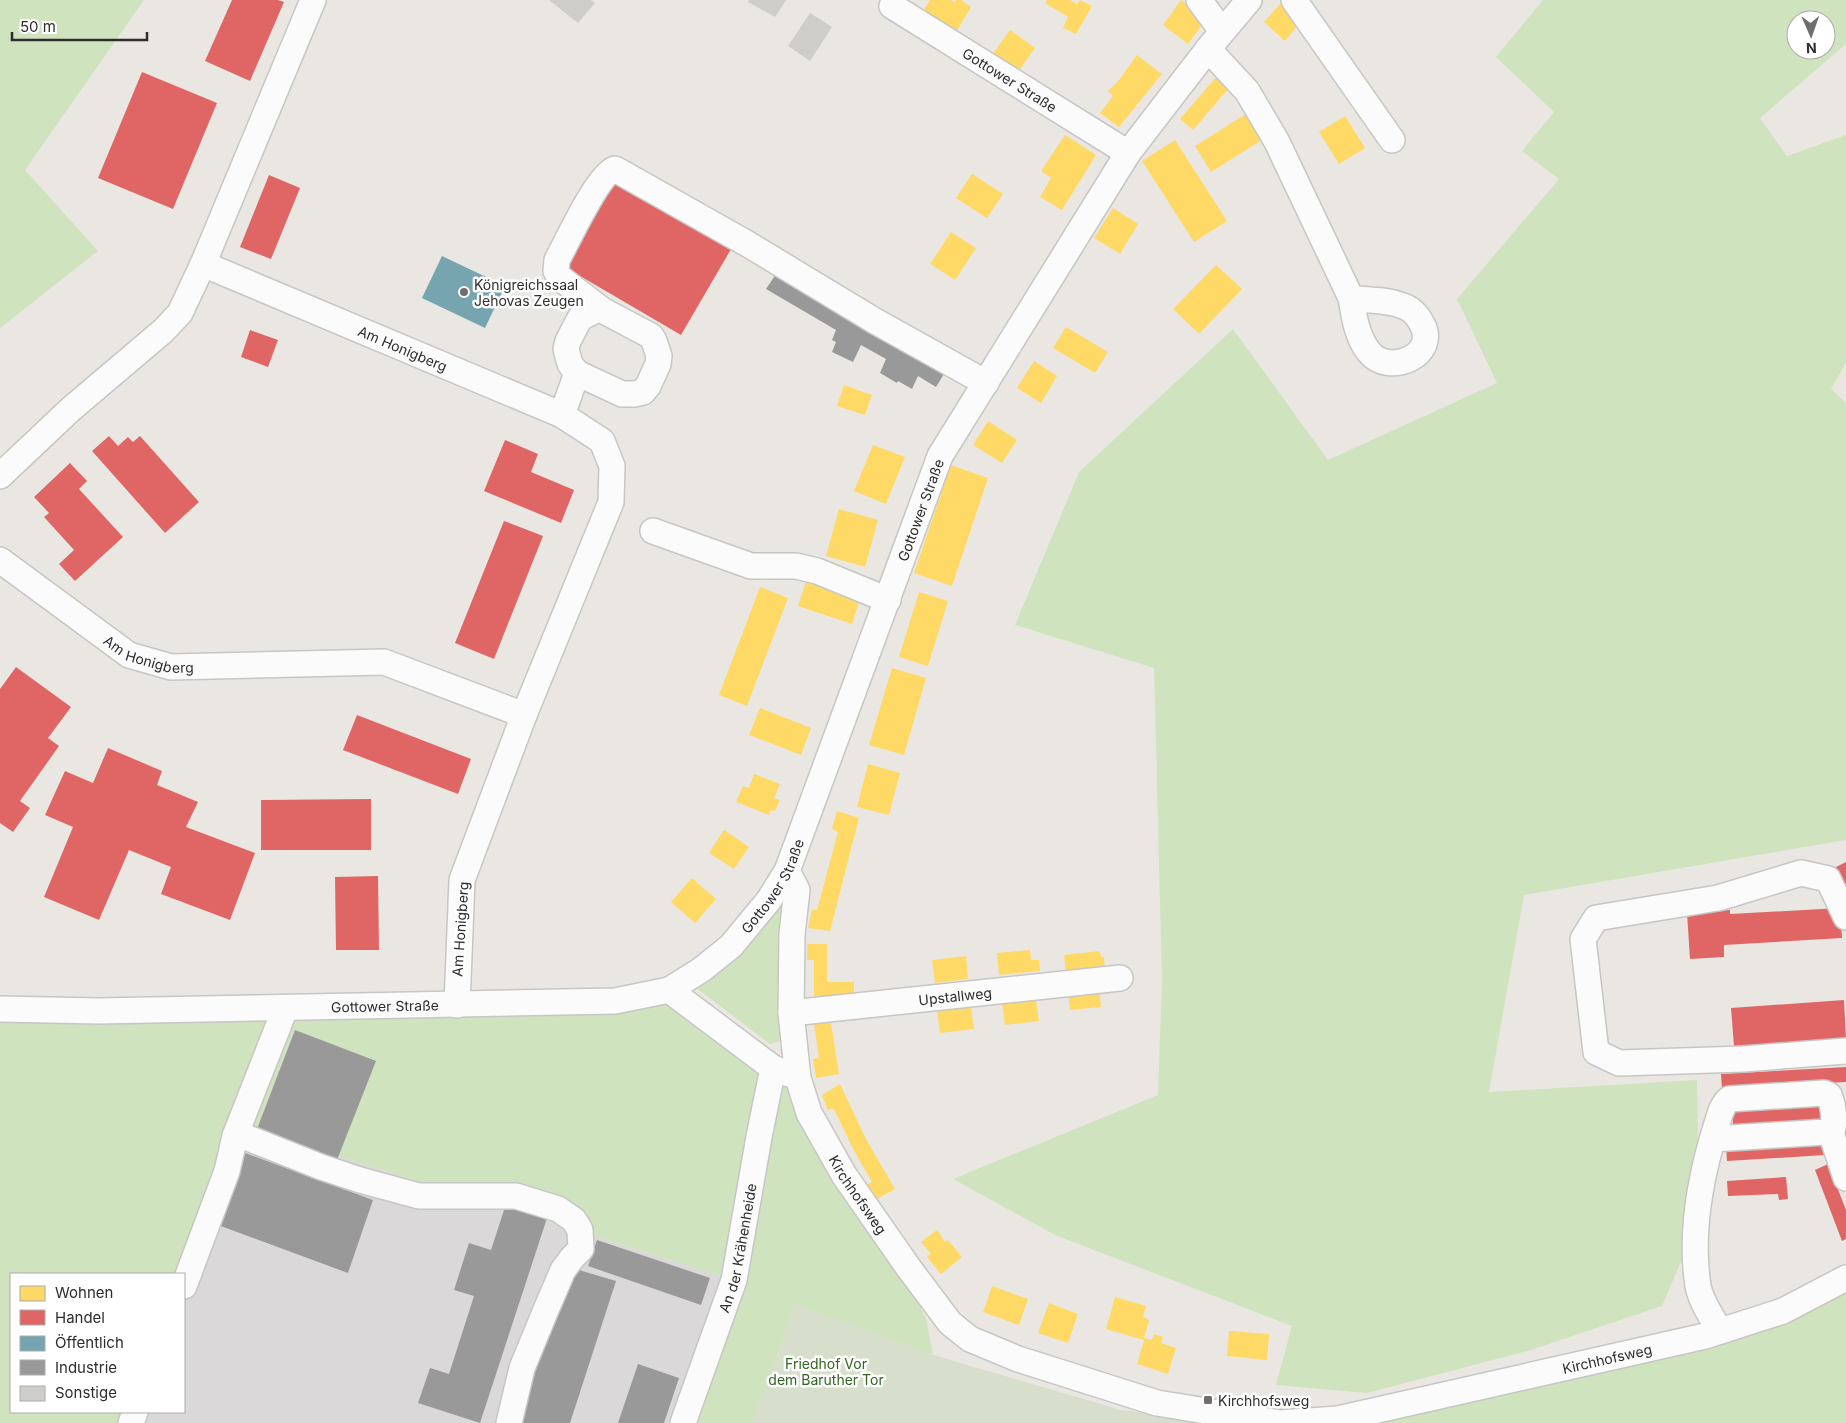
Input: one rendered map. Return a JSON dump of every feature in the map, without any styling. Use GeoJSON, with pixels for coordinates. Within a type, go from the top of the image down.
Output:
{"type":"FeatureCollection","features":[{"type":"Feature","properties":{"kind":"street"},"geometry":{"type":"LineString","coordinates":[[0,476],[71,410],[164,331],[180,313],[203,264],[313,0]]}},
{"type":"Feature","properties":{"kind":"street"},"geometry":{"type":"LineString","coordinates":[[1199,0],[1215,40],[1278,142],[1350,298]]}},
{"type":"Feature","properties":{"kind":"street","name":"Gottower Straße"},"geometry":{"type":"LineString","coordinates":[[0,1009],[98,1011],[285,1009],[615,1001],[669,990],[701,970],[731,946],[769,900],[787,871],[940,456],[1128,153],[1215,40],[1249,0]]}},
{"type":"Feature","properties":{"kind":"street"},"geometry":{"type":"LineString","coordinates":[[1294,0],[1392,140]]}},
{"type":"Feature","properties":{"kind":"street","name":"Gottower Straße"},"geometry":{"type":"LineString","coordinates":[[892,6],[1128,153]]}},
{"type":"Feature","properties":{"kind":"street"},"geometry":{"type":"LineString","coordinates":[[602,310],[590,312],[580,318],[568,341],[566,350],[570,364],[577,373],[622,394],[643,392],[648,386],[658,364],[657,348],[651,336],[602,310],[559,277],[555,266],[598,184],[609,171],[614,169],[746,243],[875,321],[986,383]]}},
{"type":"Feature","properties":{"kind":"street","name":"Am Honigberg"},"geometry":{"type":"LineString","coordinates":[[203,264],[562,416],[602,440],[612,466],[611,502],[524,715],[462,880],[457,1005]]}},
{"type":"Feature","properties":{"kind":"street"},"geometry":{"type":"LineString","coordinates":[[562,416],[577,373]]}},
{"type":"Feature","properties":{"kind":"street"},"geometry":{"type":"LineString","coordinates":[[653,531],[751,566],[796,566],[817,571],[888,600]]}},
{"type":"Feature","properties":{"kind":"street","name":"Am Honigberg"},"geometry":{"type":"LineString","coordinates":[[0,560],[129,656],[171,667],[384,662],[524,715]]}},
{"type":"Feature","properties":{"kind":"street","name":"Kirchhofsweg"},"geometry":{"type":"LineString","coordinates":[[787,871],[797,890],[792,934],[791,1013],[798,1078],[808,1113],[844,1175],[914,1275],[950,1322],[970,1339],[1018,1359],[1157,1402],[1280,1423],[1338,1421],[1705,1336],[1783,1311],[1846,1278]]}},
{"type":"Feature","properties":{"kind":"street"},"geometry":{"type":"LineString","coordinates":[[1846,917],[1828,879],[1801,873],[1718,898],[1596,918],[1583,939],[1596,1052],[1619,1063],[1743,1058],[1846,1051]]}},
{"type":"Feature","properties":{"kind":"street","name":"Upstallweg"},"geometry":{"type":"LineString","coordinates":[[791,1013],[1120,978]]}},
{"type":"Feature","properties":{"kind":"street"},"geometry":{"type":"LineString","coordinates":[[669,990],[773,1068],[798,1078]]}},
{"type":"Feature","properties":{"kind":"street"},"geometry":{"type":"LineString","coordinates":[[185,1283],[227,1171],[236,1136],[285,1009]]}},
{"type":"Feature","properties":{"kind":"street","name":"An der Krähenheide"},"geometry":{"type":"LineString","coordinates":[[683,1423],[734,1280],[773,1068]]}},
{"type":"Feature","properties":{"kind":"street"},"geometry":{"type":"LineString","coordinates":[[1712,1139],[1826,1132],[1833,1128],[1834,1122],[1829,1095],[1824,1093],[1729,1099],[1723,1104],[1712,1139],[1706,1162],[1699,1199],[1695,1259],[1698,1288],[1705,1307],[1720,1331]]}},
{"type":"Feature","properties":{"kind":"street"},"geometry":{"type":"LineString","coordinates":[[1830,1130],[1846,1178]]}},
{"type":"Feature","properties":{"kind":"street"},"geometry":{"type":"LineString","coordinates":[[236,1136],[248,1138],[321,1167],[360,1180],[419,1196],[516,1196],[558,1209],[574,1220],[580,1230],[581,1249],[563,1270],[522,1368],[510,1423]]}},
{"type":"Feature","properties":{"kind":"shaded area"},"geometry":{"type":"Polygon","coordinates":[[[241,1126],[734,1280],[683,1423],[129,1423],[133,1413],[185,1413],[185,1276],[241,1126]]]}},
{"type":"Feature","properties":{"kind":"green space"},"geometry":{"type":"Polygon","coordinates":[[[0,0],[144,0],[25,170],[98,251],[0,328],[0,0]]]}},
{"type":"Feature","properties":{"kind":"green space"},"geometry":{"type":"Polygon","coordinates":[[[1543,0],[1846,0],[1846,44],[1836,53],[1836,10],[1786,10],[1786,60],[1827,60],[1760,118],[1787,156],[1846,135],[1846,363],[1831,389],[1846,403],[1846,840],[1524,895],[1489,1092],[1697,1080],[1699,1219],[1662,1306],[1531,1350],[1367,1393],[1276,1385],[1292,1326],[1055,1235],[953,1179],[1158,1095],[1162,980],[1154,668],[1015,625],[1079,472],[1233,329],[1328,460],[1497,383],[1457,299],[1559,179],[1522,151],[1554,112],[1496,57],[1543,0]]]}},
{"type":"Feature","properties":{"kind":"green space"},"geometry":{"type":"Polygon","coordinates":[[[791,896],[783,1040],[770,1044],[695,987],[779,899],[791,896]]]}},
{"type":"Feature","properties":{"kind":"green space"},"geometry":{"type":"Polygon","coordinates":[[[669,990],[798,1078],[926,1318],[933,1355],[795,1305],[753,1423],[683,1423],[734,1280],[242,1126],[184,1273],[10,1273],[10,1413],[133,1413],[129,1423],[0,1423],[0,1009],[669,990]]]}},
{"type":"Feature","properties":{"kind":"green space"},"geometry":{"type":"Polygon","coordinates":[[[1846,1278],[1846,1423],[1343,1423],[1705,1336],[1846,1278]]]}},
{"type":"Feature","properties":{"kind":"green space","name":"Friedhof Vor dem Baruther Tor"},"geometry":{"type":"Polygon","coordinates":[[[795,1305],[933,1355],[1121,1410],[1250,1423],[753,1423],[795,1305]]]}},
{"type":"Feature","properties":{"kind":"building: Wohnen"},"geometry":{"type":"Polygon","coordinates":[[[930,0],[951,0],[954,2],[961,0],[971,7],[956,32],[923,11],[930,0]]]}},
{"type":"Feature","properties":{"kind":"building: Wohnen"},"geometry":{"type":"Polygon","coordinates":[[[1047,0],[1070,0],[1077,4],[1080,0],[1092,6],[1076,34],[1063,28],[1068,17],[1045,3],[1047,0]]]}},
{"type":"Feature","properties":{"kind":"building: Wohnen"},"geometry":{"type":"Polygon","coordinates":[[[1181,0],[1206,19],[1188,44],[1163,25],[1181,0]]]}},
{"type":"Feature","properties":{"kind":"building: Wohnen"},"geometry":{"type":"Polygon","coordinates":[[[1282,2],[1302,20],[1285,41],[1264,22],[1282,2]]]}},
{"type":"Feature","properties":{"kind":"building: Wohnen"},"geometry":{"type":"Polygon","coordinates":[[[1010,30],[1035,48],[1017,73],[992,55],[1010,30]]]}},
{"type":"Feature","properties":{"kind":"building: Wohnen"},"geometry":{"type":"Polygon","coordinates":[[[1137,55],[1162,74],[1119,127],[1100,113],[1113,96],[1108,91],[1119,80],[1137,55]]]}},
{"type":"Feature","properties":{"kind":"building: Wohnen"},"geometry":{"type":"Polygon","coordinates":[[[1217,76],[1230,87],[1193,130],[1180,119],[1217,76]]]}},
{"type":"Feature","properties":{"kind":"building: Wohnen"},"geometry":{"type":"Polygon","coordinates":[[[1249,112],[1265,138],[1211,172],[1195,146],[1249,112]]]}},
{"type":"Feature","properties":{"kind":"building: Wohnen"},"geometry":{"type":"Polygon","coordinates":[[[1345,116],[1365,148],[1339,164],[1319,132],[1345,116]]]}},
{"type":"Feature","properties":{"kind":"building: Wohnen"},"geometry":{"type":"Polygon","coordinates":[[[1065,135],[1096,155],[1062,210],[1040,197],[1051,178],[1041,171],[1065,135]]]}},
{"type":"Feature","properties":{"kind":"building: Wohnen"},"geometry":{"type":"Polygon","coordinates":[[[1175,140],[1227,221],[1194,242],[1142,161],[1175,140]]]}},
{"type":"Feature","properties":{"kind":"building: Wohnen"},"geometry":{"type":"Polygon","coordinates":[[[972,174],[1003,194],[987,218],[956,198],[972,174]]]}},
{"type":"Feature","properties":{"kind":"building: Wohnen"},"geometry":{"type":"Polygon","coordinates":[[[1113,208],[1138,224],[1120,254],[1094,238],[1113,208]]]}},
{"type":"Feature","properties":{"kind":"building: Wohnen"},"geometry":{"type":"Polygon","coordinates":[[[951,232],[976,248],[955,280],[930,264],[951,232]]]}},
{"type":"Feature","properties":{"kind":"building: Wohnen"},"geometry":{"type":"Polygon","coordinates":[[[1216,265],[1242,289],[1199,334],[1173,309],[1216,265]]]}},
{"type":"Feature","properties":{"kind":"building: Wohnen"},"geometry":{"type":"Polygon","coordinates":[[[1066,327],[1108,352],[1095,373],[1053,348],[1066,327]]]}},
{"type":"Feature","properties":{"kind":"building: Wohnen"},"geometry":{"type":"Polygon","coordinates":[[[1034,361],[1057,376],[1041,403],[1017,388],[1034,361]]]}},
{"type":"Feature","properties":{"kind":"building: Wohnen"},"geometry":{"type":"Polygon","coordinates":[[[844,385],[872,395],[865,415],[837,406],[844,385]]]}},
{"type":"Feature","properties":{"kind":"building: Wohnen"},"geometry":{"type":"Polygon","coordinates":[[[988,421],[1017,440],[1002,463],[973,445],[988,421]]]}},
{"type":"Feature","properties":{"kind":"building: Wohnen"},"geometry":{"type":"Polygon","coordinates":[[[873,445],[905,457],[886,504],[854,491],[873,445]]]}},
{"type":"Feature","properties":{"kind":"building: Wohnen"},"geometry":{"type":"Polygon","coordinates":[[[951,465],[988,478],[952,586],[914,573],[951,465]]]}},
{"type":"Feature","properties":{"kind":"building: Wohnen"},"geometry":{"type":"Polygon","coordinates":[[[839,509],[878,520],[865,567],[826,556],[839,509]]]}},
{"type":"Feature","properties":{"kind":"building: Wohnen"},"geometry":{"type":"Polygon","coordinates":[[[807,578],[861,596],[852,624],[798,606],[807,578]]]}},
{"type":"Feature","properties":{"kind":"building: Wohnen"},"geometry":{"type":"Polygon","coordinates":[[[760,587],[788,598],[747,706],[719,695],[760,587]]]}},
{"type":"Feature","properties":{"kind":"building: Wohnen"},"geometry":{"type":"Polygon","coordinates":[[[919,592],[948,601],[928,666],[899,657],[919,592]]]}},
{"type":"Feature","properties":{"kind":"building: Wohnen"},"geometry":{"type":"Polygon","coordinates":[[[892,668],[926,678],[904,755],[869,745],[892,668]]]}},
{"type":"Feature","properties":{"kind":"building: Wohnen"},"geometry":{"type":"Polygon","coordinates":[[[760,708],[811,728],[801,755],[749,735],[760,708]]]}},
{"type":"Feature","properties":{"kind":"building: Wohnen"},"geometry":{"type":"Polygon","coordinates":[[[868,764],[900,773],[889,815],[857,807],[868,764]]]}},
{"type":"Feature","properties":{"kind":"building: Wohnen"},"geometry":{"type":"Polygon","coordinates":[[[754,774],[780,784],[774,798],[780,800],[775,811],[771,810],[769,815],[736,802],[743,786],[749,788],[754,774]]]}},
{"type":"Feature","properties":{"kind":"building: Wohnen"},"geometry":{"type":"Polygon","coordinates":[[[837,811],[859,818],[830,931],[808,928],[812,910],[817,910],[838,832],[832,829],[837,811]]]}},
{"type":"Feature","properties":{"kind":"building: Wohnen"},"geometry":{"type":"Polygon","coordinates":[[[724,830],[749,847],[734,869],[709,853],[724,830]]]}},
{"type":"Feature","properties":{"kind":"building: Wohnen"},"geometry":{"type":"Polygon","coordinates":[[[692,878],[716,899],[695,923],[671,902],[692,878]]]}},
{"type":"Feature","properties":{"kind":"building: Wohnen"},"geometry":{"type":"Polygon","coordinates":[[[807,944],[827,944],[827,982],[854,982],[854,994],[836,994],[836,1002],[814,1002],[814,960],[807,960],[807,944]]]}},
{"type":"Feature","properties":{"kind":"building: Wohnen"},"geometry":{"type":"Polygon","coordinates":[[[1030,950],[1031,960],[1039,960],[1040,971],[999,975],[997,953],[1030,950]]]}},
{"type":"Feature","properties":{"kind":"building: Wohnen"},"geometry":{"type":"Polygon","coordinates":[[[1100,951],[1101,957],[1104,957],[1105,971],[1066,975],[1064,955],[1100,951]]]}},
{"type":"Feature","properties":{"kind":"building: Wohnen"},"geometry":{"type":"Polygon","coordinates":[[[966,956],[968,979],[935,983],[932,960],[966,956]]]}},
{"type":"Feature","properties":{"kind":"building: Wohnen"},"geometry":{"type":"Polygon","coordinates":[[[1099,986],[1101,1007],[1070,1010],[1068,990],[1099,986]]]}},
{"type":"Feature","properties":{"kind":"building: Wohnen"},"geometry":{"type":"Polygon","coordinates":[[[1036,1000],[1039,1021],[1005,1025],[1002,1003],[1036,1000]]]}},
{"type":"Feature","properties":{"kind":"building: Wohnen"},"geometry":{"type":"Polygon","coordinates":[[[971,1007],[974,1029],[940,1033],[937,1010],[971,1007]]]}},
{"type":"Feature","properties":{"kind":"building: Wohnen"},"geometry":{"type":"Polygon","coordinates":[[[830,1016],[839,1074],[816,1078],[813,1059],[819,1058],[813,1018],[830,1016]]]}},
{"type":"Feature","properties":{"kind":"building: Wohnen"},"geometry":{"type":"Polygon","coordinates":[[[840,1084],[867,1141],[895,1189],[877,1199],[867,1185],[872,1182],[852,1147],[834,1109],[828,1110],[822,1095],[840,1084]]]}},
{"type":"Feature","properties":{"kind":"building: Wohnen"},"geometry":{"type":"Polygon","coordinates":[[[937,1230],[945,1242],[948,1240],[962,1257],[941,1274],[927,1257],[931,1254],[921,1242],[937,1230]]]}},
{"type":"Feature","properties":{"kind":"building: Wohnen"},"geometry":{"type":"Polygon","coordinates":[[[992,1286],[1028,1299],[1019,1325],[983,1312],[992,1286]]]}},
{"type":"Feature","properties":{"kind":"building: Wohnen"},"geometry":{"type":"Polygon","coordinates":[[[1115,1297],[1146,1306],[1143,1317],[1149,1320],[1144,1338],[1152,1340],[1154,1334],[1163,1337],[1161,1343],[1176,1348],[1168,1374],[1137,1364],[1144,1340],[1106,1329],[1115,1297]]]}},
{"type":"Feature","properties":{"kind":"building: Wohnen"},"geometry":{"type":"Polygon","coordinates":[[[1049,1303],[1078,1314],[1068,1343],[1038,1333],[1049,1303]]]}},
{"type":"Feature","properties":{"kind":"building: Wohnen"},"geometry":{"type":"Polygon","coordinates":[[[1229,1331],[1269,1334],[1267,1360],[1227,1356],[1229,1331]]]}},
{"type":"Feature","properties":{"kind":"building: Handel"},"geometry":{"type":"Polygon","coordinates":[[[232,0],[278,0],[284,2],[250,81],[205,61],[232,0]]]}},
{"type":"Feature","properties":{"kind":"building: Handel"},"geometry":{"type":"Polygon","coordinates":[[[142,72],[217,103],[173,209],[98,178],[142,72]]]}},
{"type":"Feature","properties":{"kind":"building: Handel"},"geometry":{"type":"Polygon","coordinates":[[[269,175],[300,188],[271,259],[240,247],[269,175]]]}},
{"type":"Feature","properties":{"kind":"building: Handel"},"geometry":{"type":"Polygon","coordinates":[[[615,176],[734,244],[681,335],[563,266],[615,176]]]}},
{"type":"Feature","properties":{"kind":"building: Handel"},"geometry":{"type":"Polygon","coordinates":[[[250,330],[278,340],[268,367],[241,357],[250,330]]]}},
{"type":"Feature","properties":{"kind":"building: Handel"},"geometry":{"type":"Polygon","coordinates":[[[109,436],[118,446],[128,437],[133,442],[140,436],[199,502],[165,533],[92,451],[109,436]]]}},
{"type":"Feature","properties":{"kind":"building: Handel"},"geometry":{"type":"Polygon","coordinates":[[[505,440],[538,454],[531,472],[574,490],[561,523],[484,491],[505,440]]]}},
{"type":"Feature","properties":{"kind":"building: Handel"},"geometry":{"type":"Polygon","coordinates":[[[70,463],[87,481],[79,489],[123,537],[75,581],[59,564],[74,550],[44,517],[49,513],[34,497],[70,463]]]}},
{"type":"Feature","properties":{"kind":"building: Handel"},"geometry":{"type":"Polygon","coordinates":[[[504,521],[543,536],[494,659],[455,643],[504,521]]]}},
{"type":"Feature","properties":{"kind":"building: Handel"},"geometry":{"type":"Polygon","coordinates":[[[16,667],[71,707],[48,738],[59,746],[20,801],[30,808],[13,832],[0,823],[0,689],[16,667]]]}},
{"type":"Feature","properties":{"kind":"building: Handel"},"geometry":{"type":"Polygon","coordinates":[[[357,715],[471,759],[458,794],[343,750],[357,715]]]}},
{"type":"Feature","properties":{"kind":"building: Handel"},"geometry":{"type":"Polygon","coordinates":[[[108,748],[162,771],[157,785],[198,802],[186,827],[255,853],[230,920],[161,894],[171,867],[129,850],[99,920],[44,897],[73,827],[45,815],[65,771],[93,783],[108,748]]]}},
{"type":"Feature","properties":{"kind":"building: Handel"},"geometry":{"type":"Polygon","coordinates":[[[371,799],[371,850],[261,850],[261,800],[371,799]]]}},
{"type":"Feature","properties":{"kind":"building: Handel"},"geometry":{"type":"Polygon","coordinates":[[[1846,862],[1846,888],[1836,867],[1846,862]]]}},
{"type":"Feature","properties":{"kind":"building: Handel"},"geometry":{"type":"Polygon","coordinates":[[[378,876],[379,950],[336,950],[335,877],[378,876]]]}},
{"type":"Feature","properties":{"kind":"building: Handel"},"geometry":{"type":"Polygon","coordinates":[[[1840,908],[1842,938],[1724,945],[1724,957],[1690,959],[1687,913],[1730,910],[1730,914],[1840,908]]]}},
{"type":"Feature","properties":{"kind":"building: Handel"},"geometry":{"type":"Polygon","coordinates":[[[1844,1000],[1846,1039],[1734,1046],[1731,1008],[1844,1000]]]}},
{"type":"Feature","properties":{"kind":"building: Handel"},"geometry":{"type":"Polygon","coordinates":[[[1846,1067],[1846,1082],[1722,1089],[1721,1074],[1846,1067]]]}},
{"type":"Feature","properties":{"kind":"building: Handel"},"geometry":{"type":"Polygon","coordinates":[[[1822,1104],[1823,1119],[1733,1125],[1732,1109],[1822,1104]]]}},
{"type":"Feature","properties":{"kind":"building: Handel"},"geometry":{"type":"Polygon","coordinates":[[[1825,1140],[1825,1155],[1727,1161],[1726,1146],[1825,1140]]]}},
{"type":"Feature","properties":{"kind":"building: Handel"},"geometry":{"type":"Polygon","coordinates":[[[1828,1164],[1846,1210],[1846,1239],[1842,1241],[1815,1170],[1828,1164]]]}},
{"type":"Feature","properties":{"kind":"building: Handel"},"geometry":{"type":"Polygon","coordinates":[[[1786,1177],[1788,1199],[1779,1200],[1778,1194],[1728,1196],[1727,1181],[1786,1177]]]}},
{"type":"Feature","properties":{"kind":"building: Öffentlich","name":"Königreichssaal Jehovas Zeugen"},"geometry":{"type":"Polygon","coordinates":[[[442,256],[505,286],[485,328],[422,298],[442,256]]]}},
{"type":"Feature","properties":{"kind":"building: Industrie"},"geometry":{"type":"Polygon","coordinates":[[[778,271],[947,369],[936,387],[918,376],[912,389],[898,381],[897,383],[880,373],[886,359],[861,345],[853,362],[832,352],[836,342],[832,340],[836,330],[766,289],[778,271]]]}},
{"type":"Feature","properties":{"kind":"building: Industrie"},"geometry":{"type":"Polygon","coordinates":[[[295,1030],[376,1061],[337,1160],[257,1129],[295,1030]]]}},
{"type":"Feature","properties":{"kind":"building: Industrie"},"geometry":{"type":"Polygon","coordinates":[[[245,1153],[373,1200],[348,1273],[218,1225],[245,1153]]]}},
{"type":"Feature","properties":{"kind":"building: Industrie"},"geometry":{"type":"Polygon","coordinates":[[[507,1201],[548,1215],[480,1423],[418,1403],[430,1368],[449,1374],[474,1296],[454,1290],[469,1243],[491,1250],[507,1201]]]}},
{"type":"Feature","properties":{"kind":"building: Industrie"},"geometry":{"type":"Polygon","coordinates":[[[597,1240],[710,1278],[701,1305],[588,1266],[597,1240]]]}},
{"type":"Feature","properties":{"kind":"building: Industrie"},"geometry":{"type":"Polygon","coordinates":[[[569,1267],[616,1281],[570,1423],[519,1423],[569,1267]]]}},
{"type":"Feature","properties":{"kind":"building: Industrie"},"geometry":{"type":"Polygon","coordinates":[[[638,1364],[679,1378],[664,1423],[618,1423],[638,1364]]]}},
{"type":"Feature","properties":{"kind":"building: Sonstige"},"geometry":{"type":"Polygon","coordinates":[[[549,0],[591,0],[595,3],[578,23],[549,0]]]}},
{"type":"Feature","properties":{"kind":"building: Sonstige"},"geometry":{"type":"Polygon","coordinates":[[[749,0],[786,0],[775,17],[748,2],[749,0]]]}},
{"type":"Feature","properties":{"kind":"building: Sonstige"},"geometry":{"type":"Polygon","coordinates":[[[810,13],[832,27],[810,61],[788,46],[810,13]]]}},
{"type":"Feature","properties":{"kind":"place","name":"Königreichssaal Jehovas Zeugen"},"geometry":{"type":"Point","coordinates":[464,292]}},
{"type":"Feature","properties":{"kind":"place","name":"Kirchhofsweg"},"geometry":{"type":"Point","coordinates":[1208,1400]}}]}
